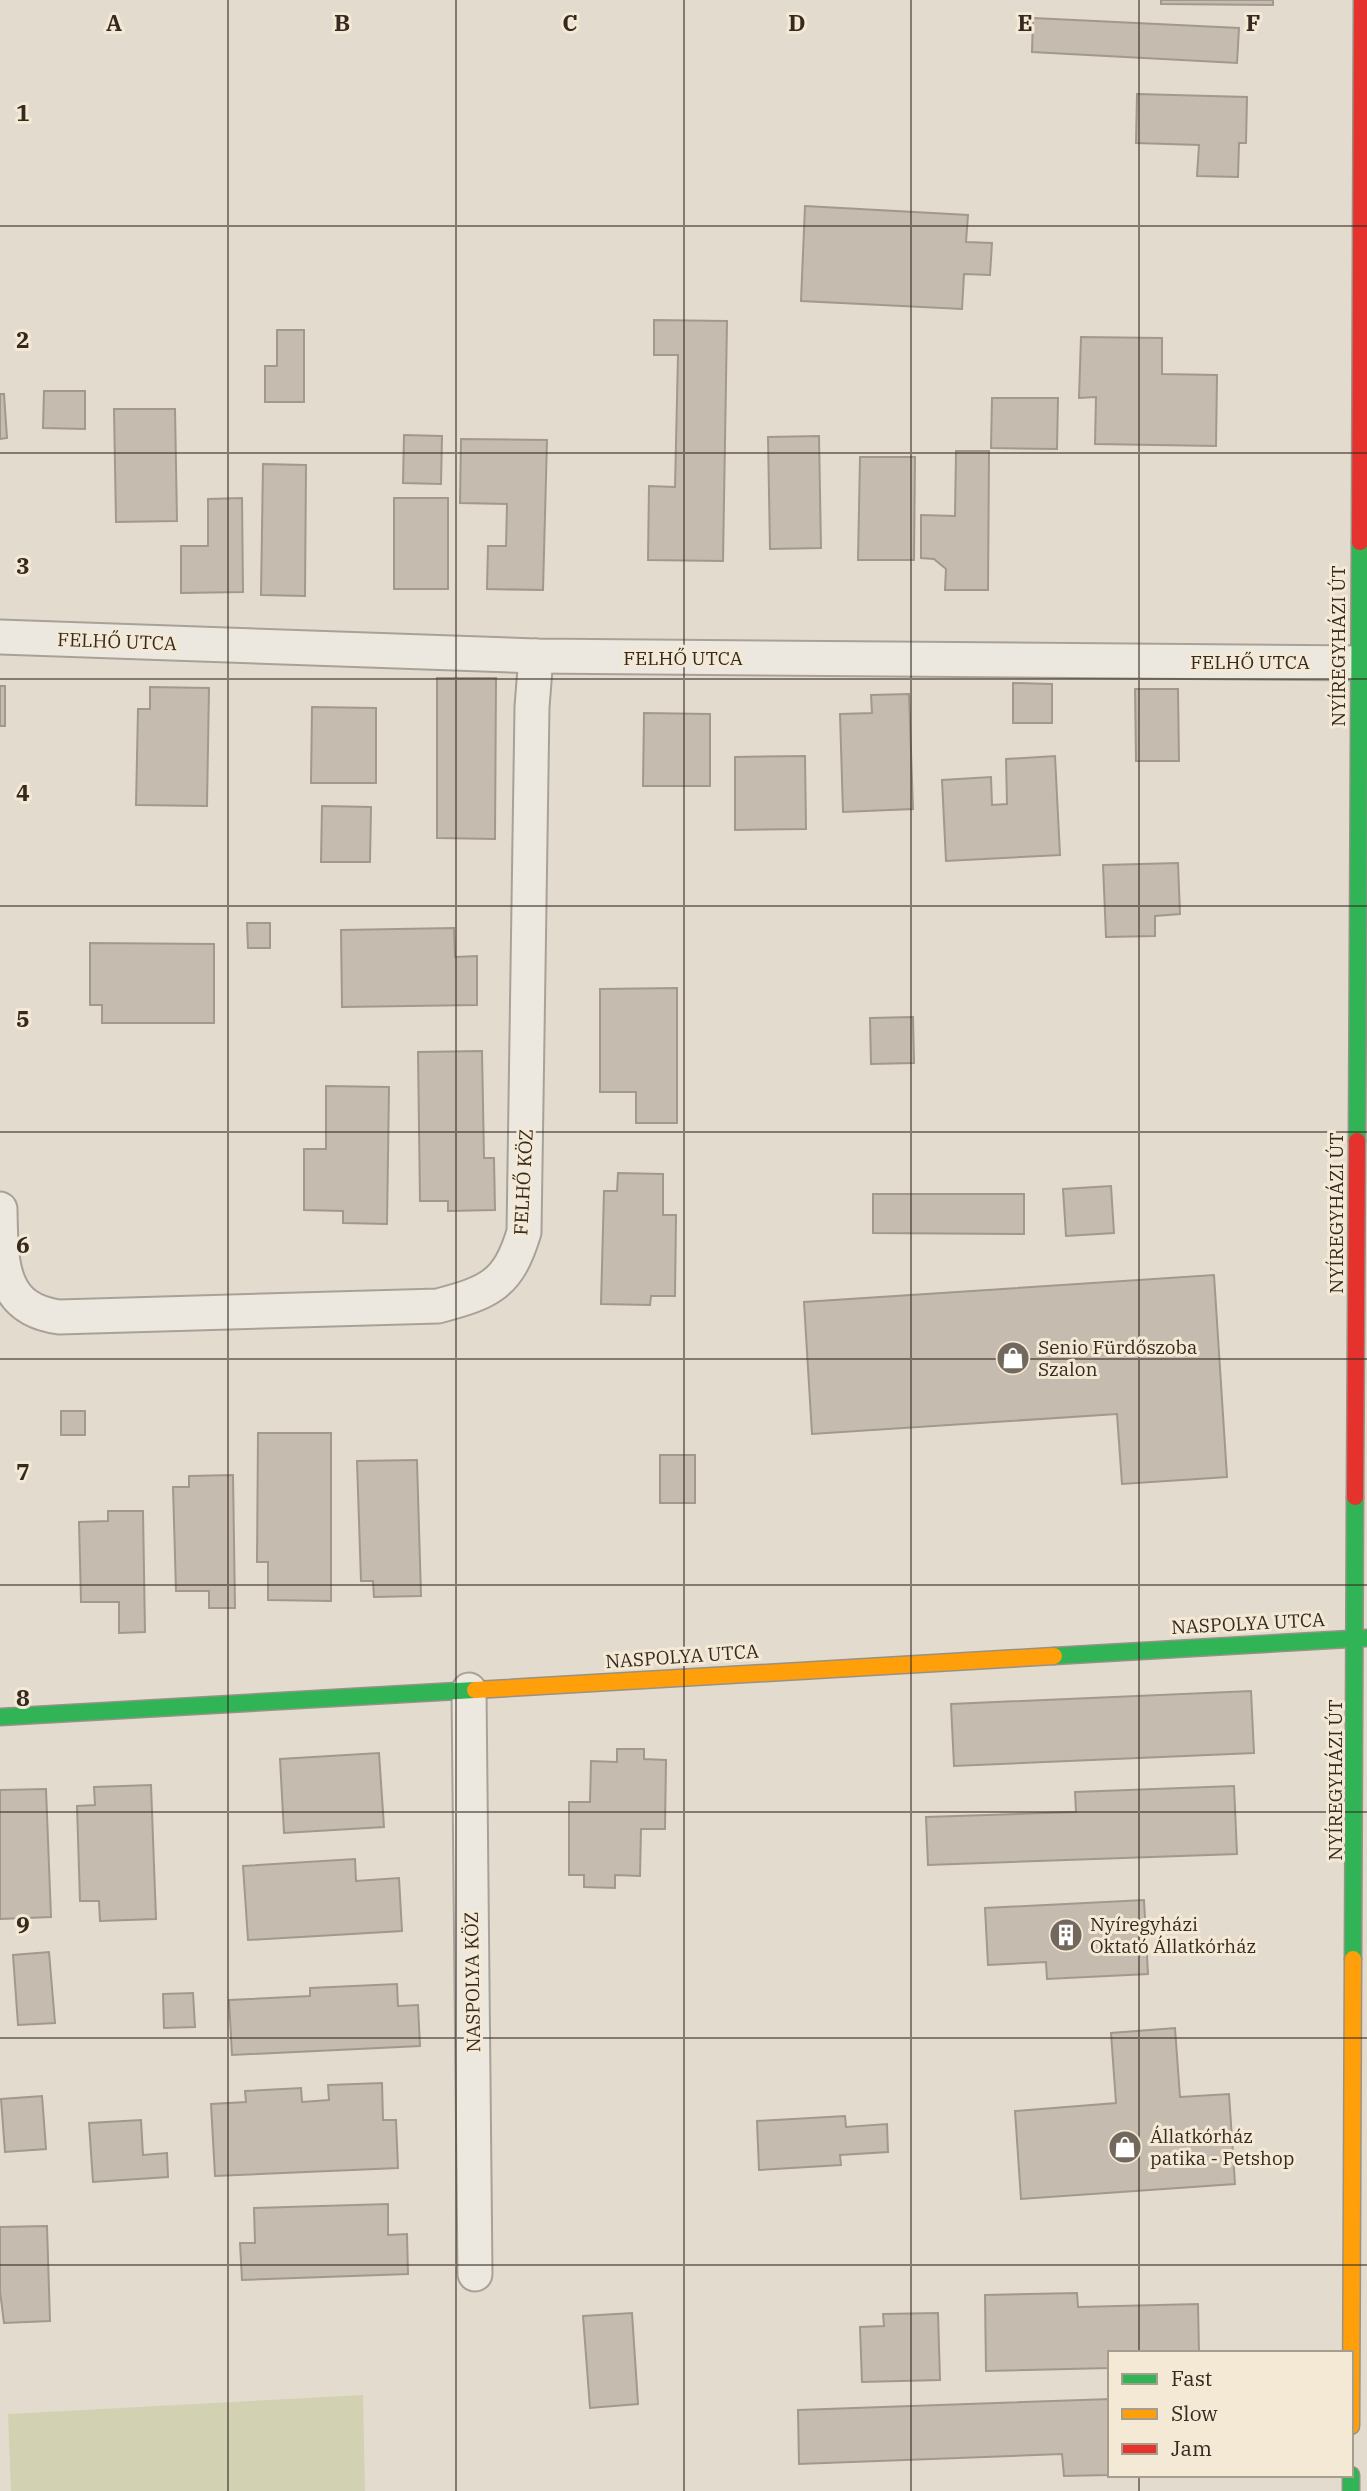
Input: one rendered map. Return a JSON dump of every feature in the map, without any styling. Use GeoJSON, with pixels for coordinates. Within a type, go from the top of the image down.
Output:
{"type":"FeatureCollection","features":[{"type":"Feature","properties":{"kind":"main road","name":"NYÍREGYHÁZI ÚT"},"geometry":{"type":"LineString","coordinates":[[1352,2351],[1362,1638],[1362,0]]}},
{"type":"Feature","properties":{"kind":"main road","name":"NASPOLYA UTCA"},"geometry":{"type":"LineString","coordinates":[[0,1717],[1362,1638]]}},
{"type":"Feature","properties":{"kind":"street","name":"FELHŐ UTCA"},"geometry":{"type":"LineString","coordinates":[[0,637],[536,656],[1363,663]]}},
{"type":"Feature","properties":{"kind":"street","name":"FELHŐ KÖZ"},"geometry":{"type":"LineString","coordinates":[[0,1209],[1,1265],[8,1289],[19,1305],[39,1314],[59,1317],[438,1306],[474,1296],[501,1280],[515,1262],[524,1232],[531,721],[536,656]]}},
{"type":"Feature","properties":{"kind":"street","name":"NASPOLYA KÖZ"},"geometry":{"type":"LineString","coordinates":[[469,1690],[475,2274]]}},
{"type":"Feature","properties":{"kind":"green space"},"geometry":{"type":"Polygon","coordinates":[[[363,2395],[365,2491],[11,2491],[8,2414],[363,2395]]]}},
{"type":"Feature","properties":{"kind":"building"},"geometry":{"type":"Polygon","coordinates":[[[1161,0],[1273,0],[1273,5],[1161,4],[1161,0]]]}},
{"type":"Feature","properties":{"kind":"building"},"geometry":{"type":"Polygon","coordinates":[[[1033,18],[1239,28],[1237,63],[1032,52],[1033,18]]]}},
{"type":"Feature","properties":{"kind":"building"},"geometry":{"type":"Polygon","coordinates":[[[1137,94],[1247,97],[1246,143],[1239,143],[1238,177],[1197,176],[1199,145],[1136,143],[1137,94]]]}},
{"type":"Feature","properties":{"kind":"building"},"geometry":{"type":"Polygon","coordinates":[[[805,206],[968,215],[966,242],[992,243],[990,275],[964,274],[962,309],[801,301],[805,206]]]}},
{"type":"Feature","properties":{"kind":"building"},"geometry":{"type":"Polygon","coordinates":[[[654,320],[727,321],[723,561],[648,560],[649,486],[675,487],[678,355],[654,355],[654,320]]]}},
{"type":"Feature","properties":{"kind":"building"},"geometry":{"type":"Polygon","coordinates":[[[277,330],[304,330],[304,402],[265,402],[265,366],[277,366],[277,330]]]}},
{"type":"Feature","properties":{"kind":"building"},"geometry":{"type":"Polygon","coordinates":[[[1081,337],[1162,338],[1162,374],[1217,375],[1216,446],[1095,444],[1096,397],[1079,398],[1081,337]]]}},
{"type":"Feature","properties":{"kind":"building"},"geometry":{"type":"Polygon","coordinates":[[[44,391],[85,391],[85,429],[43,428],[44,391]]]}},
{"type":"Feature","properties":{"kind":"building"},"geometry":{"type":"Polygon","coordinates":[[[0,394],[4,394],[7,438],[0,439],[0,394]]]}},
{"type":"Feature","properties":{"kind":"building"},"geometry":{"type":"Polygon","coordinates":[[[992,398],[1058,398],[1057,449],[991,448],[992,398]]]}},
{"type":"Feature","properties":{"kind":"building"},"geometry":{"type":"Polygon","coordinates":[[[114,409],[175,409],[177,521],[116,522],[114,409]]]}},
{"type":"Feature","properties":{"kind":"building"},"geometry":{"type":"Polygon","coordinates":[[[404,435],[442,436],[441,484],[403,483],[404,435]]]}},
{"type":"Feature","properties":{"kind":"building"},"geometry":{"type":"Polygon","coordinates":[[[819,436],[821,548],[770,549],[768,437],[819,436]]]}},
{"type":"Feature","properties":{"kind":"building"},"geometry":{"type":"Polygon","coordinates":[[[461,439],[547,440],[543,590],[487,589],[488,546],[506,546],[507,504],[460,503],[461,439]]]}},
{"type":"Feature","properties":{"kind":"building"},"geometry":{"type":"Polygon","coordinates":[[[956,451],[989,451],[988,590],[945,590],[946,569],[934,559],[921,558],[921,515],[955,516],[956,451]]]}},
{"type":"Feature","properties":{"kind":"building"},"geometry":{"type":"Polygon","coordinates":[[[860,457],[915,457],[914,560],[858,560],[860,457]]]}},
{"type":"Feature","properties":{"kind":"building"},"geometry":{"type":"Polygon","coordinates":[[[263,464],[306,465],[305,596],[261,595],[263,464]]]}},
{"type":"Feature","properties":{"kind":"building"},"geometry":{"type":"Polygon","coordinates":[[[242,498],[243,592],[181,593],[181,546],[208,546],[208,499],[242,498]]]}},
{"type":"Feature","properties":{"kind":"building"},"geometry":{"type":"Polygon","coordinates":[[[394,498],[448,498],[448,589],[394,589],[394,498]]]}},
{"type":"Feature","properties":{"kind":"building"},"geometry":{"type":"Polygon","coordinates":[[[437,678],[496,678],[495,839],[437,838],[437,678]]]}},
{"type":"Feature","properties":{"kind":"building"},"geometry":{"type":"Polygon","coordinates":[[[1013,683],[1052,684],[1052,723],[1013,723],[1013,683]]]}},
{"type":"Feature","properties":{"kind":"building"},"geometry":{"type":"Polygon","coordinates":[[[0,686],[5,686],[5,726],[0,726],[0,686]]]}},
{"type":"Feature","properties":{"kind":"building"},"geometry":{"type":"Polygon","coordinates":[[[150,687],[209,688],[207,806],[136,805],[138,709],[150,709],[150,687]]]}},
{"type":"Feature","properties":{"kind":"building"},"geometry":{"type":"Polygon","coordinates":[[[1135,689],[1178,689],[1179,761],[1136,761],[1135,689]]]}},
{"type":"Feature","properties":{"kind":"building"},"geometry":{"type":"Polygon","coordinates":[[[909,694],[913,809],[843,812],[840,714],[872,713],[871,695],[909,694]]]}},
{"type":"Feature","properties":{"kind":"building"},"geometry":{"type":"Polygon","coordinates":[[[312,707],[376,708],[376,783],[311,783],[312,707]]]}},
{"type":"Feature","properties":{"kind":"building"},"geometry":{"type":"Polygon","coordinates":[[[644,713],[710,714],[710,786],[643,786],[644,713]]]}},
{"type":"Feature","properties":{"kind":"building"},"geometry":{"type":"Polygon","coordinates":[[[805,756],[806,829],[735,830],[735,757],[805,756]]]}},
{"type":"Feature","properties":{"kind":"building"},"geometry":{"type":"Polygon","coordinates":[[[1055,756],[1060,855],[946,861],[942,780],[991,777],[992,805],[1007,804],[1006,759],[1055,756]]]}},
{"type":"Feature","properties":{"kind":"building"},"geometry":{"type":"Polygon","coordinates":[[[322,806],[371,807],[370,862],[321,862],[322,806]]]}},
{"type":"Feature","properties":{"kind":"building"},"geometry":{"type":"Polygon","coordinates":[[[1178,863],[1180,914],[1155,916],[1155,936],[1106,937],[1103,865],[1178,863]]]}},
{"type":"Feature","properties":{"kind":"building"},"geometry":{"type":"Polygon","coordinates":[[[247,923],[270,923],[270,948],[248,948],[247,923]]]}},
{"type":"Feature","properties":{"kind":"building"},"geometry":{"type":"Polygon","coordinates":[[[454,928],[455,957],[477,956],[477,1005],[342,1007],[341,930],[454,928]]]}},
{"type":"Feature","properties":{"kind":"building"},"geometry":{"type":"Polygon","coordinates":[[[90,943],[214,944],[214,1023],[102,1023],[102,1005],[90,1005],[90,943]]]}},
{"type":"Feature","properties":{"kind":"building"},"geometry":{"type":"Polygon","coordinates":[[[677,988],[677,1123],[636,1123],[636,1092],[600,1092],[600,989],[677,988]]]}},
{"type":"Feature","properties":{"kind":"building"},"geometry":{"type":"Polygon","coordinates":[[[913,1017],[914,1063],[871,1064],[870,1018],[913,1017]]]}},
{"type":"Feature","properties":{"kind":"building"},"geometry":{"type":"Polygon","coordinates":[[[482,1051],[484,1158],[494,1158],[495,1210],[448,1211],[448,1201],[420,1201],[418,1052],[482,1051]]]}},
{"type":"Feature","properties":{"kind":"building"},"geometry":{"type":"Polygon","coordinates":[[[326,1086],[389,1087],[387,1224],[343,1223],[343,1211],[304,1210],[304,1149],[326,1149],[326,1086]]]}},
{"type":"Feature","properties":{"kind":"building"},"geometry":{"type":"Polygon","coordinates":[[[618,1173],[663,1174],[663,1215],[676,1215],[675,1296],[651,1296],[650,1305],[601,1304],[604,1191],[617,1191],[618,1173]]]}},
{"type":"Feature","properties":{"kind":"building"},"geometry":{"type":"Polygon","coordinates":[[[1111,1186],[1114,1233],[1066,1236],[1063,1189],[1111,1186]]]}},
{"type":"Feature","properties":{"kind":"building"},"geometry":{"type":"Polygon","coordinates":[[[873,1194],[1024,1194],[1024,1234],[873,1233],[873,1194]]]}},
{"type":"Feature","properties":{"kind":"building","name":"Senio Fürdőszoba Szalon"},"geometry":{"type":"Polygon","coordinates":[[[1214,1275],[1227,1477],[1122,1484],[1117,1414],[812,1434],[804,1302],[1214,1275]]]}},
{"type":"Feature","properties":{"kind":"building"},"geometry":{"type":"Polygon","coordinates":[[[61,1411],[85,1411],[85,1435],[61,1435],[61,1411]]]}},
{"type":"Feature","properties":{"kind":"building"},"geometry":{"type":"Polygon","coordinates":[[[258,1433],[331,1433],[331,1601],[268,1600],[268,1562],[257,1562],[258,1433]]]}},
{"type":"Feature","properties":{"kind":"building"},"geometry":{"type":"Polygon","coordinates":[[[660,1455],[695,1455],[695,1503],[660,1503],[660,1455]]]}},
{"type":"Feature","properties":{"kind":"building"},"geometry":{"type":"Polygon","coordinates":[[[417,1460],[421,1596],[374,1597],[373,1581],[361,1581],[357,1461],[417,1460]]]}},
{"type":"Feature","properties":{"kind":"building"},"geometry":{"type":"Polygon","coordinates":[[[233,1475],[235,1608],[209,1608],[209,1591],[176,1591],[173,1487],[189,1487],[189,1476],[233,1475]]]}},
{"type":"Feature","properties":{"kind":"building"},"geometry":{"type":"Polygon","coordinates":[[[108,1511],[143,1511],[145,1632],[119,1633],[119,1602],[81,1602],[79,1522],[108,1521],[108,1511]]]}},
{"type":"Feature","properties":{"kind":"building"},"geometry":{"type":"Polygon","coordinates":[[[1251,1691],[1254,1753],[954,1766],[951,1704],[1251,1691]]]}},
{"type":"Feature","properties":{"kind":"building"},"geometry":{"type":"Polygon","coordinates":[[[617,1749],[644,1749],[644,1759],[666,1760],[665,1829],[641,1829],[640,1876],[615,1875],[615,1888],[584,1887],[584,1875],[569,1875],[569,1802],[590,1802],[591,1761],[617,1762],[617,1749]]]}},
{"type":"Feature","properties":{"kind":"building"},"geometry":{"type":"Polygon","coordinates":[[[379,1753],[384,1827],[284,1833],[280,1759],[379,1753]]]}},
{"type":"Feature","properties":{"kind":"building"},"geometry":{"type":"Polygon","coordinates":[[[151,1785],[156,1919],[100,1921],[99,1901],[80,1901],[77,1806],[95,1805],[94,1787],[151,1785]]]}},
{"type":"Feature","properties":{"kind":"building"},"geometry":{"type":"Polygon","coordinates":[[[1234,1786],[1237,1854],[928,1865],[926,1817],[1076,1812],[1075,1792],[1234,1786]]]}},
{"type":"Feature","properties":{"kind":"building"},"geometry":{"type":"Polygon","coordinates":[[[46,1789],[51,1917],[0,1919],[0,1790],[46,1789]]]}},
{"type":"Feature","properties":{"kind":"building"},"geometry":{"type":"Polygon","coordinates":[[[355,1859],[356,1881],[399,1878],[402,1931],[248,1940],[243,1866],[355,1859]]]}},
{"type":"Feature","properties":{"kind":"building","name":"Nyíregyházi Oktató Állatkórház"},"geometry":{"type":"Polygon","coordinates":[[[1144,1900],[1148,1974],[1047,1979],[1046,1962],[988,1965],[985,1908],[1144,1900]]]}},
{"type":"Feature","properties":{"kind":"building"},"geometry":{"type":"Polygon","coordinates":[[[49,1952],[55,2023],[18,2025],[13,1955],[49,1952]]]}},
{"type":"Feature","properties":{"kind":"building"},"geometry":{"type":"Polygon","coordinates":[[[397,1984],[398,2006],[418,2005],[420,2046],[232,2055],[229,2000],[310,1996],[310,1988],[397,1984]]]}},
{"type":"Feature","properties":{"kind":"building"},"geometry":{"type":"Polygon","coordinates":[[[193,1993],[195,2027],[164,2028],[163,1994],[193,1993]]]}},
{"type":"Feature","properties":{"kind":"building","name":"Állatkórház patika - Petshop"},"geometry":{"type":"Polygon","coordinates":[[[1175,2028],[1180,2097],[1229,2094],[1235,2184],[1021,2199],[1015,2111],[1116,2103],[1111,2033],[1175,2028]]]}},
{"type":"Feature","properties":{"kind":"building"},"geometry":{"type":"Polygon","coordinates":[[[382,2083],[383,2120],[396,2120],[398,2168],[215,2176],[211,2104],[246,2102],[245,2091],[301,2088],[302,2102],[329,2100],[328,2085],[382,2083]]]}},
{"type":"Feature","properties":{"kind":"building"},"geometry":{"type":"Polygon","coordinates":[[[42,2096],[46,2149],[5,2152],[1,2099],[42,2096]]]}},
{"type":"Feature","properties":{"kind":"building"},"geometry":{"type":"Polygon","coordinates":[[[845,2116],[846,2127],[887,2124],[888,2152],[840,2155],[841,2165],[759,2170],[757,2121],[845,2116]]]}},
{"type":"Feature","properties":{"kind":"building"},"geometry":{"type":"Polygon","coordinates":[[[141,2120],[143,2155],[167,2153],[168,2177],[93,2182],[89,2123],[141,2120]]]}},
{"type":"Feature","properties":{"kind":"building"},"geometry":{"type":"Polygon","coordinates":[[[388,2204],[388,2235],[407,2234],[408,2274],[242,2280],[240,2243],[255,2243],[254,2208],[388,2204]]]}},
{"type":"Feature","properties":{"kind":"building"},"geometry":{"type":"Polygon","coordinates":[[[47,2226],[50,2321],[4,2323],[0,2291],[0,2227],[47,2226]]]}},
{"type":"Feature","properties":{"kind":"building"},"geometry":{"type":"Polygon","coordinates":[[[1077,2293],[1078,2307],[1198,2304],[1199,2351],[1108,2351],[1108,2368],[986,2371],[985,2295],[1077,2293]]]}},
{"type":"Feature","properties":{"kind":"building"},"geometry":{"type":"Polygon","coordinates":[[[632,2313],[638,2404],[590,2408],[583,2316],[632,2313]]]}},
{"type":"Feature","properties":{"kind":"building"},"geometry":{"type":"Polygon","coordinates":[[[938,2313],[940,2380],[862,2382],[860,2327],[884,2326],[883,2314],[938,2313]]]}},
{"type":"Feature","properties":{"kind":"building"},"geometry":{"type":"Polygon","coordinates":[[[1108,2399],[1108,2475],[1064,2476],[1062,2454],[799,2464],[798,2410],[1108,2399]]]}},
{"type":"Feature","properties":{"kind":"traffic: fast"},"geometry":{"type":"LineString","coordinates":[[1357,1141],[1360,542]]}},
{"type":"Feature","properties":{"kind":"traffic: fast"},"geometry":{"type":"LineString","coordinates":[[1353,1959],[1355,1497]]}},
{"type":"Feature","properties":{"kind":"traffic: fast"},"geometry":{"type":"LineString","coordinates":[[1054,1656],[1367,1638]]}},
{"type":"Feature","properties":{"kind":"traffic: fast"},"geometry":{"type":"LineString","coordinates":[[0,1717],[475,1690]]}},
{"type":"Feature","properties":{"kind":"traffic: fast"},"geometry":{"type":"LineString","coordinates":[[1351,2477],[1351,2491]]}},
{"type":"Feature","properties":{"kind":"traffic: slow"},"geometry":{"type":"LineString","coordinates":[[475,1690],[1054,1656]]}},
{"type":"Feature","properties":{"kind":"traffic: slow"},"geometry":{"type":"LineString","coordinates":[[1351,2351],[1353,1959]]}},
{"type":"Feature","properties":{"kind":"traffic: jam"},"geometry":{"type":"LineString","coordinates":[[1360,542],[1362,0]]}},
{"type":"Feature","properties":{"kind":"traffic: jam"},"geometry":{"type":"LineString","coordinates":[[1355,1497],[1357,1141]]}},
{"type":"Feature","properties":{"kind":"place","name":"Senio Fürdőszoba Szalon"},"geometry":{"type":"Point","coordinates":[1013,1358]}},
{"type":"Feature","properties":{"kind":"place","name":"Nyíregyházi Oktató Állatkórház"},"geometry":{"type":"Point","coordinates":[1066,1935]}},
{"type":"Feature","properties":{"kind":"place","name":"Állatkórház patika - Petshop"},"geometry":{"type":"Point","coordinates":[1125,2147]}}]}
